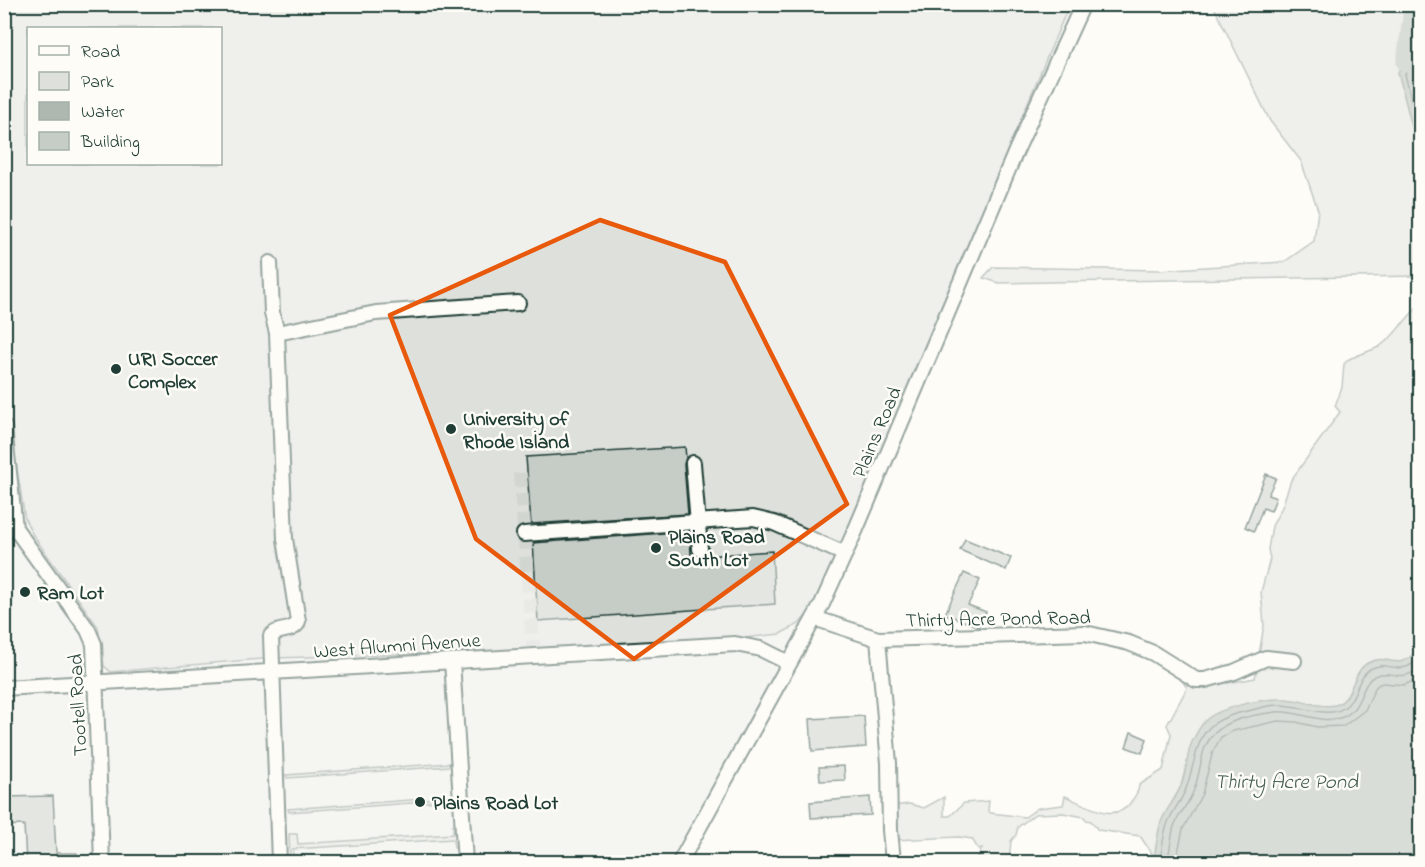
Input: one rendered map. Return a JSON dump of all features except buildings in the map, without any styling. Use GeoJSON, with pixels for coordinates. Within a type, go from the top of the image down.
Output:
{"type":"FeatureCollection","features":[{"type":"Feature","properties":{"kind":"street","name":"Plains Road"},"geometry":{"type":"LineString","coordinates":[[680,862],[814,618],[845,554],[1016,151],[1083,4]]}},
{"type":"Feature","properties":{"kind":"street"},"geometry":{"type":"LineString","coordinates":[[270,262],[272,313],[277,333],[285,539],[297,621],[295,627],[278,630],[271,636],[279,862]]}},
{"type":"Feature","properties":{"kind":"street"},"geometry":{"type":"LineString","coordinates":[[277,333],[376,313],[518,303]]}},
{"type":"Feature","properties":{"kind":"street","name":"Tootell Road"},"geometry":{"type":"LineString","coordinates":[[4,427],[10,533],[88,630],[94,644],[102,862]]}},
{"type":"Feature","properties":{"kind":"street"},"geometry":{"type":"LineString","coordinates":[[693,463],[700,549]]}},
{"type":"Feature","properties":{"kind":"street"},"geometry":{"type":"LineString","coordinates":[[524,534],[753,518],[774,523],[845,554]]}},
{"type":"Feature","properties":{"kind":"street","name":"Thirty Acre Pond Road"},"geometry":{"type":"LineString","coordinates":[[814,618],[878,639],[1084,633],[1129,643],[1153,653],[1196,680],[1205,680],[1234,672],[1266,658],[1294,661]]}},
{"type":"Feature","properties":{"kind":"street","name":"Thirty Acre Pond Road"},"geometry":{"type":"LineString","coordinates":[[878,639],[889,763],[893,862]]}},
{"type":"Feature","properties":{"kind":"street","name":"West Alumni Avenue"},"geometry":{"type":"LineString","coordinates":[[4,688],[735,644],[761,650],[789,663]]}},
{"type":"Feature","properties":{"kind":"street"},"geometry":{"type":"LineString","coordinates":[[452,661],[465,862]]}},
{"type":"Feature","properties":{"kind":"highlighted area"},"geometry":{"type":"Polygon","coordinates":[[[600,220],[725,262],[847,504],[634,659],[476,539],[390,315],[600,220]]]}},
{"type":"Feature","properties":{"kind":"shaded area","name":"University of Rhode Island"},"geometry":{"type":"Polygon","coordinates":[[[5,5],[1085,5],[856,529],[680,862],[5,862],[5,5]]]}},
{"type":"Feature","properties":{"kind":"green space","name":"University of Rhode Island"},"geometry":{"type":"Polygon","coordinates":[[[4,5],[1069,5],[816,604],[799,624],[780,634],[661,647],[273,658],[111,672],[104,666],[98,627],[33,535],[25,519],[4,388],[4,5]]]}},
{"type":"Feature","properties":{"kind":"green space"},"geometry":{"type":"Polygon","coordinates":[[[1213,5],[1420,5],[1420,80],[1417,64],[1412,127],[1420,133],[1420,276],[999,283],[983,278],[993,267],[1159,270],[1284,262],[1314,241],[1318,210],[1301,161],[1270,121],[1213,5]]]}},
{"type":"Feature","properties":{"kind":"green space"},"geometry":{"type":"Polygon","coordinates":[[[1420,304],[1420,648],[1402,662],[1376,660],[1366,664],[1361,668],[1350,692],[1337,705],[1323,706],[1300,700],[1192,743],[1181,786],[1162,821],[1155,858],[1140,836],[1098,830],[1091,821],[1084,817],[1063,813],[1035,814],[1018,827],[1011,841],[1009,862],[976,862],[982,848],[978,849],[972,839],[959,837],[894,840],[891,806],[910,804],[924,808],[944,797],[944,816],[950,816],[964,803],[989,801],[988,811],[991,813],[1025,817],[1038,808],[1063,805],[1065,796],[1100,811],[1117,812],[1125,809],[1136,794],[1139,785],[1163,770],[1171,734],[1167,725],[1187,688],[1183,682],[1228,683],[1255,678],[1264,625],[1261,592],[1270,559],[1268,549],[1272,526],[1282,507],[1291,480],[1340,412],[1335,406],[1342,387],[1344,364],[1349,359],[1379,347],[1420,304]]]}},
{"type":"Feature","properties":{"kind":"green space"},"geometry":{"type":"Polygon","coordinates":[[[449,763],[450,766],[287,778],[286,775],[449,763]]]}},
{"type":"Feature","properties":{"kind":"green space"},"geometry":{"type":"Polygon","coordinates":[[[451,797],[452,800],[289,812],[288,809],[451,797]]]}},
{"type":"Feature","properties":{"kind":"green space"},"geometry":{"type":"Polygon","coordinates":[[[453,825],[455,825],[457,848],[454,848],[453,839],[293,849],[293,858],[290,859],[289,834],[297,834],[298,844],[453,834],[453,825]]]}},
{"type":"Feature","properties":{"kind":"water"},"geometry":{"type":"Polygon","coordinates":[[[1407,62],[1417,64],[1420,80],[1420,133],[1412,127],[1398,72],[1407,62]]]}},
{"type":"Feature","properties":{"kind":"water","name":"Thirty Acre Pond"},"geometry":{"type":"Polygon","coordinates":[[[1420,648],[1420,862],[1153,862],[1161,822],[1181,786],[1192,742],[1202,724],[1210,717],[1238,706],[1269,700],[1284,699],[1328,706],[1335,705],[1346,698],[1362,667],[1376,660],[1398,662],[1411,656],[1420,648]]]}},
{"type":"Feature","properties":{"kind":"waterway"},"geometry":{"type":"LineString","coordinates":[[1407,62],[1414,10],[1411,4]]}},
{"type":"Feature","properties":{"kind":"tunnel"},"geometry":{"type":"LineString","coordinates":[[520,473],[534,656]]}},
{"type":"Feature","properties":{"kind":"place","name":"URI Soccer Complex"},"geometry":{"type":"Point","coordinates":[116,369]}},
{"type":"Feature","properties":{"kind":"place","name":"University of Rhode Island"},"geometry":{"type":"Point","coordinates":[451,429]}},
{"type":"Feature","properties":{"kind":"place","name":"Plains Road South Lot"},"geometry":{"type":"Point","coordinates":[656,548]}},
{"type":"Feature","properties":{"kind":"place","name":"Ram Lot"},"geometry":{"type":"Point","coordinates":[25,592]}},
{"type":"Feature","properties":{"kind":"place","name":"Plains Road Lot"},"geometry":{"type":"Point","coordinates":[420,802]}}]}
